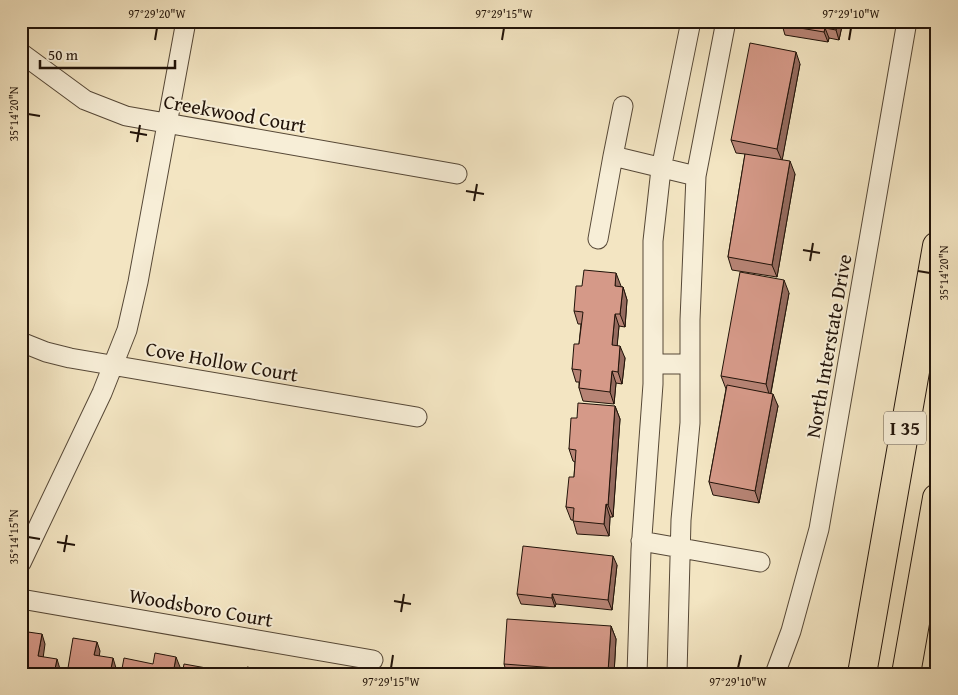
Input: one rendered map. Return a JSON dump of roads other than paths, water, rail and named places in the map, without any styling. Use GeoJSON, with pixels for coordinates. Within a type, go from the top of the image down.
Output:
{"type":"FeatureCollection","features":[{"type":"Feature","properties":{"kind":"highway","name":"I 35"},"geometry":{"type":"LineString","coordinates":[[862,674],[937,246]]}},
{"type":"Feature","properties":{"kind":"highway"},"geometry":{"type":"LineString","coordinates":[[906,674],[937,498]]}},
{"type":"Feature","properties":{"kind":"highway"},"geometry":{"type":"LineString","coordinates":[[850,674],[873,609]]}},
{"type":"Feature","properties":{"kind":"street"},"geometry":{"type":"LineString","coordinates":[[21,564],[114,365],[127,330],[138,282],[186,21]]}},
{"type":"Feature","properties":{"kind":"street"},"geometry":{"type":"LineString","coordinates":[[637,674],[641,541],[653,364],[653,241],[662,169],[691,21]]}},
{"type":"Feature","properties":{"kind":"street"},"geometry":{"type":"LineString","coordinates":[[678,674],[680,547],[690,423],[692,224],[696,176],[726,21]]}},
{"type":"Feature","properties":{"kind":"street","name":"North Interstate Drive"},"geometry":{"type":"LineString","coordinates":[[775,674],[791,631],[819,529],[908,21]]}},
{"type":"Feature","properties":{"kind":"street","name":"Creekwood Court"},"geometry":{"type":"LineString","coordinates":[[21,53],[97,107],[126,116],[457,174]]}},
{"type":"Feature","properties":{"kind":"street"},"geometry":{"type":"LineString","coordinates":[[598,240],[623,106]]}},
{"type":"Feature","properties":{"kind":"street"},"geometry":{"type":"LineString","coordinates":[[613,156],[696,176]]}},
{"type":"Feature","properties":{"kind":"street","name":"Cove Hollow Court"},"geometry":{"type":"LineString","coordinates":[[21,342],[60,356],[417,417]]}},
{"type":"Feature","properties":{"kind":"street"},"geometry":{"type":"LineString","coordinates":[[653,364],[690,364]]}},
{"type":"Feature","properties":{"kind":"street"},"geometry":{"type":"LineString","coordinates":[[641,541],[760,562]]}},
{"type":"Feature","properties":{"kind":"street","name":"Woodsboro Court"},"geometry":{"type":"LineString","coordinates":[[21,599],[372,660]]}}]}
